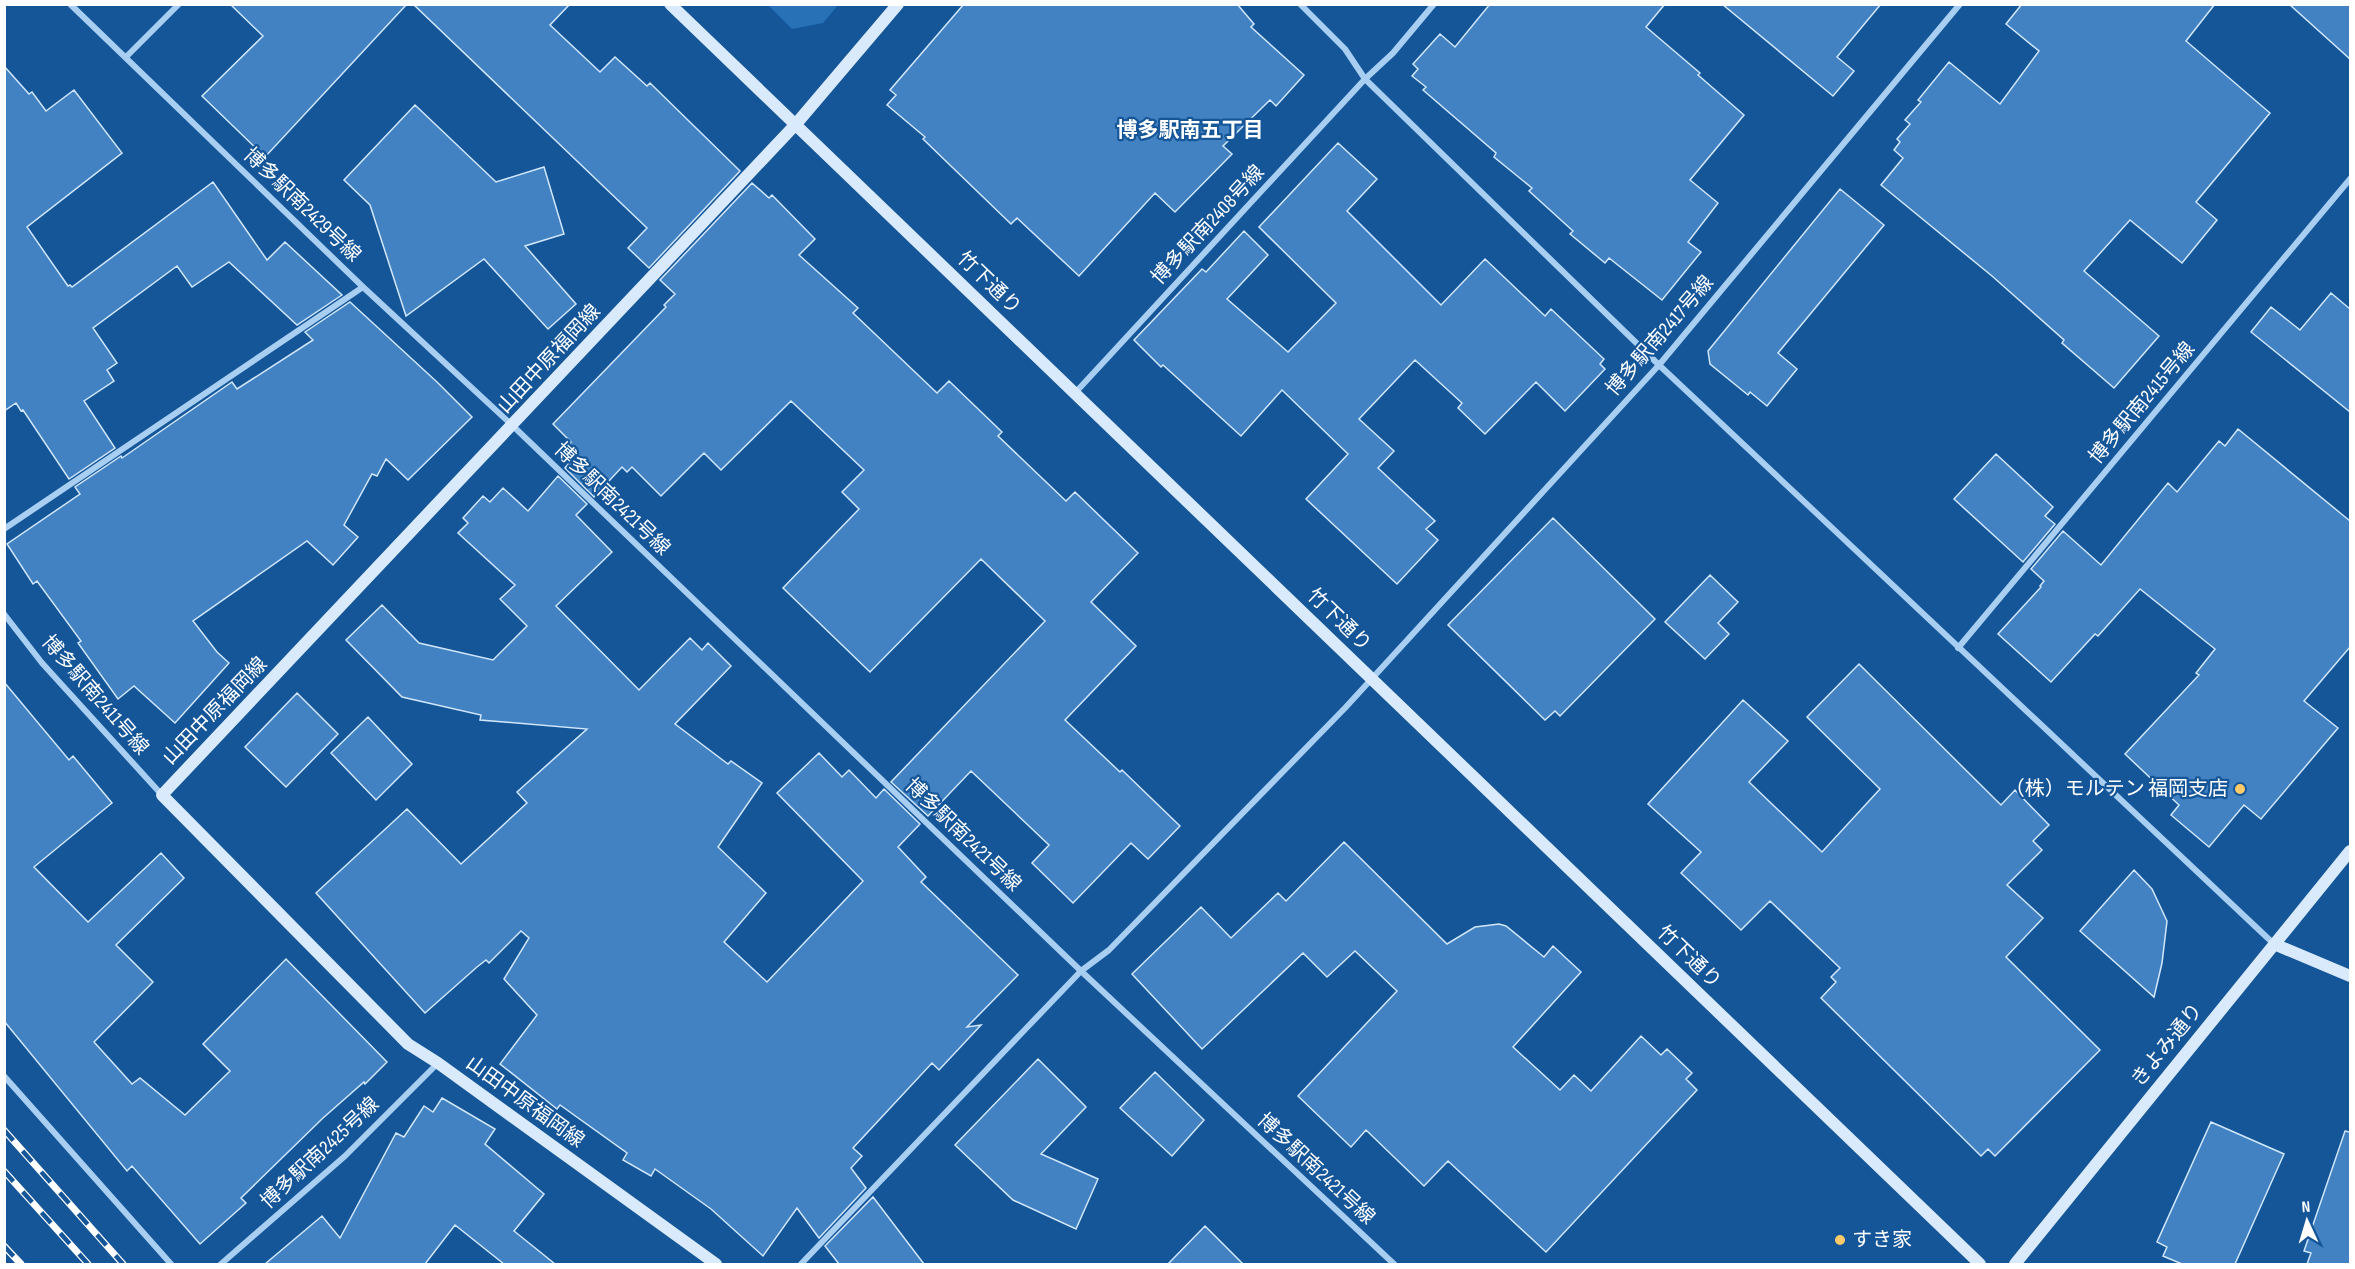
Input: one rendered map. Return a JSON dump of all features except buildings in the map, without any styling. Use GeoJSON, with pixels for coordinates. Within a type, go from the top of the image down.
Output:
{"type":"FeatureCollection","features":[{"type":"Feature","properties":{"kind":"street","name":"博多駅南2429号線"},"geometry":{"type":"LineString","coordinates":[[70,4],[363,287],[513,426]]}},
{"type":"Feature","properties":{"kind":"street"},"geometry":{"type":"LineString","coordinates":[[126,57],[178,4]]}},
{"type":"Feature","properties":{"kind":"street","name":"竹下通り"},"geometry":{"type":"LineString","coordinates":[[670,4],[1980,1264]]}},
{"type":"Feature","properties":{"kind":"street","name":"山田中原福岡線"},"geometry":{"type":"LineString","coordinates":[[716,1264],[438,1063],[408,1044],[162,795],[796,124],[898,4]]}},
{"type":"Feature","properties":{"kind":"street"},"geometry":{"type":"LineString","coordinates":[[1300,4],[1345,49],[1365,78],[1659,365],[2274,944],[2350,976]]}},
{"type":"Feature","properties":{"kind":"street"},"geometry":{"type":"LineString","coordinates":[[1365,78],[1393,53],[1434,4]]}},
{"type":"Feature","properties":{"kind":"street","name":"博多駅南2417号線"},"geometry":{"type":"LineString","coordinates":[[801,1264],[1081,971],[1109,950],[1372,679],[1659,365],[1960,4]]}},
{"type":"Feature","properties":{"kind":"street","name":"博多駅南2408号線"},"geometry":{"type":"LineString","coordinates":[[1076,393],[1365,78]]}},
{"type":"Feature","properties":{"kind":"street","name":"博多駅南2415号線"},"geometry":{"type":"LineString","coordinates":[[1958,648],[2350,179]]}},
{"type":"Feature","properties":{"kind":"street"},"geometry":{"type":"LineString","coordinates":[[4,529],[363,287]]}},
{"type":"Feature","properties":{"kind":"street","name":"博多駅南2421号線"},"geometry":{"type":"LineString","coordinates":[[513,426],[1081,971],[1394,1264]]}},
{"type":"Feature","properties":{"kind":"street","name":"博多駅南2411号線"},"geometry":{"type":"LineString","coordinates":[[4,614],[42,663],[162,795]]}},
{"type":"Feature","properties":{"kind":"street","name":"きよみ通り"},"geometry":{"type":"LineString","coordinates":[[2015,1264],[2350,851]]}},
{"type":"Feature","properties":{"kind":"street","name":"博多駅南2425号線"},"geometry":{"type":"LineString","coordinates":[[221,1264],[345,1156],[438,1063]]}},
{"type":"Feature","properties":{"kind":"street"},"geometry":{"type":"LineString","coordinates":[[4,1076],[171,1264]]}},
{"type":"Feature","properties":{"kind":"shaded area"},"geometry":{"type":"Polygon","coordinates":[[[768,5],[838,5],[823,23],[792,29],[768,5]]]}},
{"type":"Feature","properties":{"kind":"railway"},"geometry":{"type":"LineString","coordinates":[[4,1130],[123,1264]]}},
{"type":"Feature","properties":{"kind":"railway"},"geometry":{"type":"LineString","coordinates":[[4,1171],[88,1264]]}},
{"type":"Feature","properties":{"kind":"railway"},"geometry":{"type":"LineString","coordinates":[[4,1246],[21,1264]]}},
{"type":"Feature","properties":{"kind":"place","name":"（株）モルテン 福岡支店"},"geometry":{"type":"Point","coordinates":[2240,789]}},
{"type":"Feature","properties":{"kind":"place","name":"すき家"},"geometry":{"type":"Point","coordinates":[1840,1240]}},
{"type":"Feature","properties":{"kind":"district","name":"博多駅南五丁目"},"geometry":{"type":"Point","coordinates":[1190,130]}}]}
